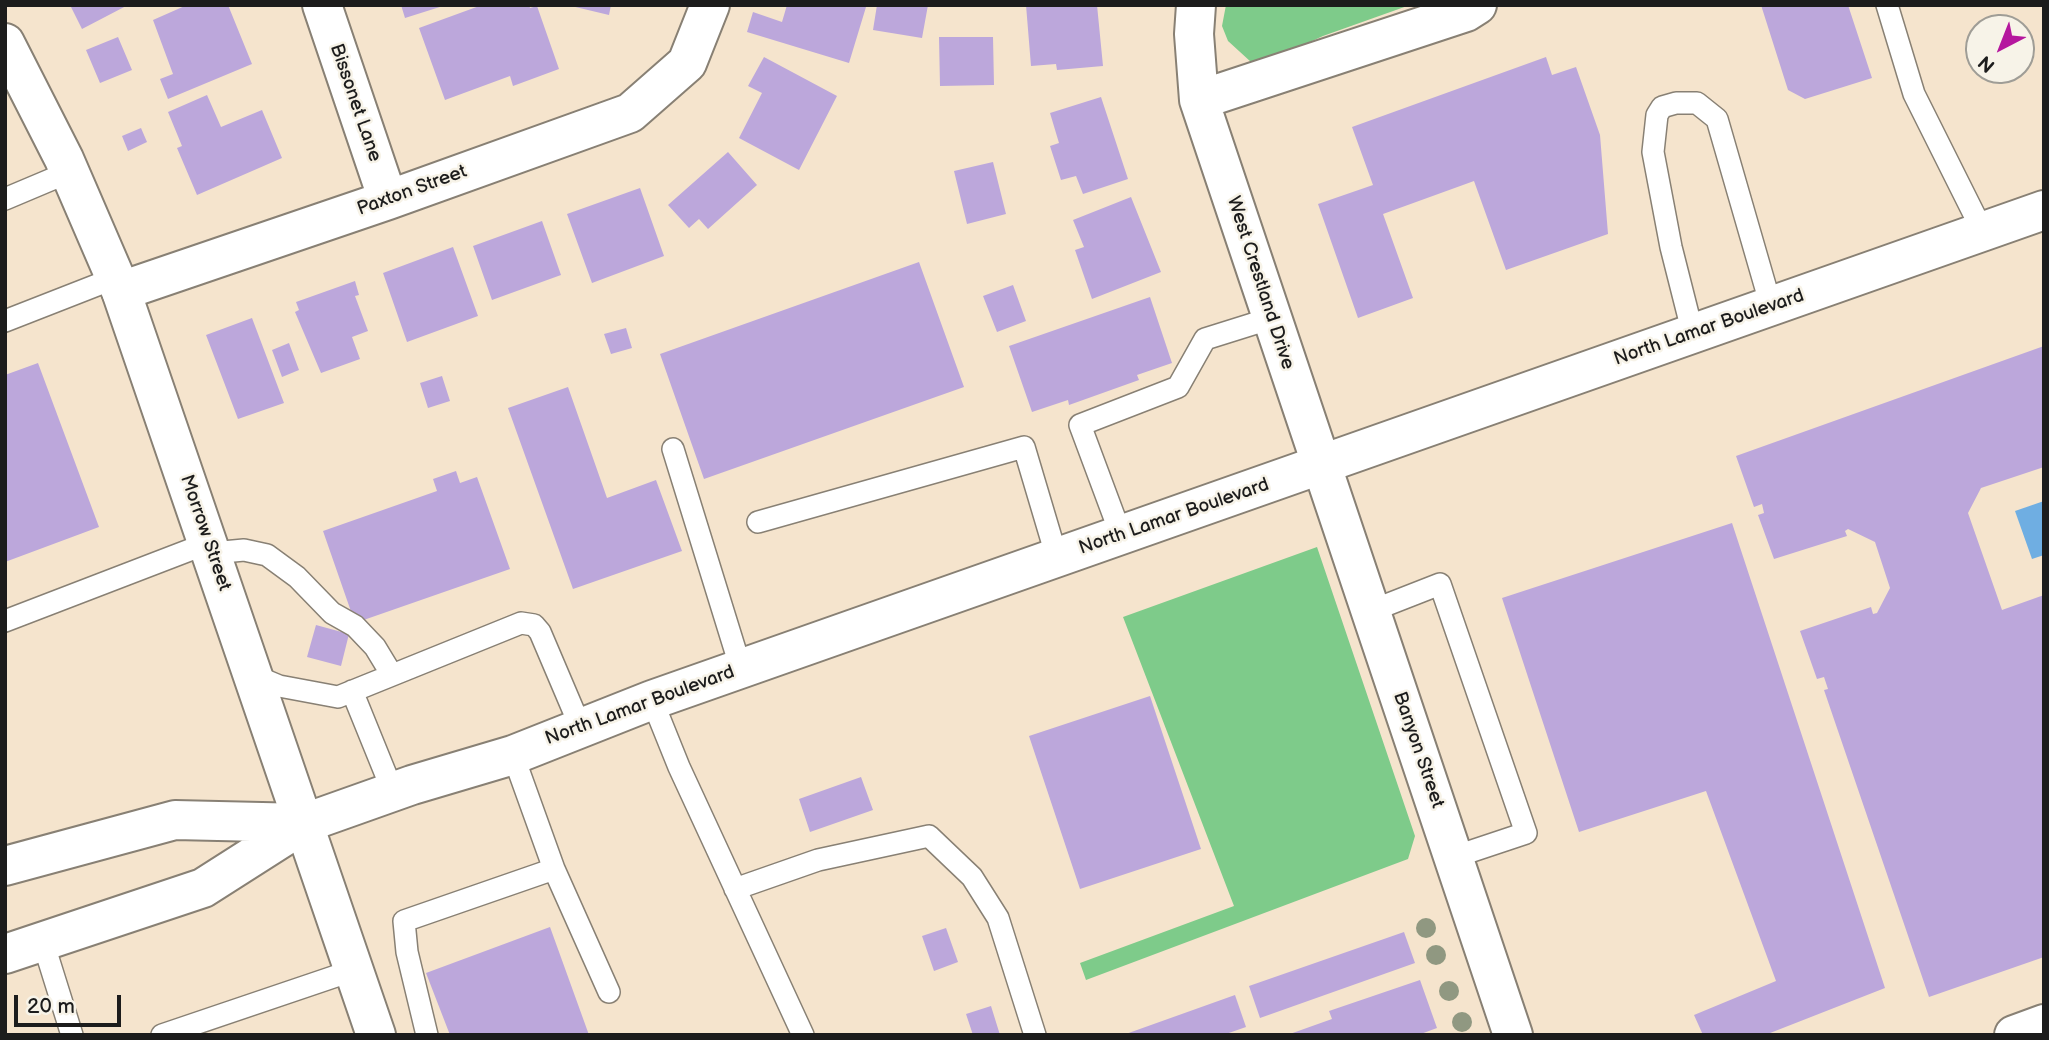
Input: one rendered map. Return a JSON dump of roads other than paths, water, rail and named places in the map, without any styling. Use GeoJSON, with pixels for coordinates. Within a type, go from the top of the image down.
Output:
{"type":"FeatureCollection","features":[{"type":"Feature","properties":{"kind":"street","name":"Bissonet Lane"},"geometry":{"type":"LineString","coordinates":[[322,5],[388,200]]}},
{"type":"Feature","properties":{"kind":"street","name":"Paxton Street"},"geometry":{"type":"LineString","coordinates":[[118,285],[388,200],[630,113],[687,62],[710,5]]}},
{"type":"Feature","properties":{"kind":"street","name":"West Crestland Drive"},"geometry":{"type":"LineString","coordinates":[[1196,5],[1194,34],[1199,100],[1321,465]]}},
{"type":"Feature","properties":{"kind":"street"},"geometry":{"type":"LineString","coordinates":[[1199,100],[1466,12],[1477,5]]}},
{"type":"Feature","properties":{"kind":"street","name":"Morrow Street"},"geometry":{"type":"LineString","coordinates":[[5,43],[69,172],[118,285],[255,676],[376,1035]]}},
{"type":"Feature","properties":{"kind":"street","name":"North Lamar Boulevard"},"geometry":{"type":"LineString","coordinates":[[16,951],[203,888],[305,823],[393,792],[513,755],[580,726],[652,700],[2044,210]]}},
{"type":"Feature","properties":{"kind":"street","name":"Banyon Street"},"geometry":{"type":"LineString","coordinates":[[1321,465],[1513,1035]]}},
{"type":"Feature","properties":{"kind":"street","name":"North Lamar Boulevard"},"geometry":{"type":"LineString","coordinates":[[5,866],[176,820],[305,823]]}},
{"type":"Feature","properties":{"kind":"street"},"geometry":{"type":"LineString","coordinates":[[5,855],[55,852]]}},
{"type":"Feature","properties":{"kind":"street"},"geometry":{"type":"LineString","coordinates":[[2014,1035],[2044,1024]]}},
{"type":"Feature","properties":{"kind":"lane"},"geometry":{"type":"LineString","coordinates":[[1887,5],[1914,94],[1983,232]]}},
{"type":"Feature","properties":{"kind":"lane"},"geometry":{"type":"LineString","coordinates":[[1693,334],[1671,247],[1653,152],[1657,115],[1662,107],[1676,103],[1696,103],[1717,119],[1771,306]]}},
{"type":"Feature","properties":{"kind":"lane"},"geometry":{"type":"LineString","coordinates":[[5,199],[69,172]]}},
{"type":"Feature","properties":{"kind":"lane"},"geometry":{"type":"LineString","coordinates":[[5,321],[118,285]]}},
{"type":"Feature","properties":{"kind":"lane"},"geometry":{"type":"LineString","coordinates":[[1121,535],[1080,425],[1178,387],[1205,339],[1272,318]]}},
{"type":"Feature","properties":{"kind":"lane"},"geometry":{"type":"LineString","coordinates":[[758,522],[1024,447],[1057,558]]}},
{"type":"Feature","properties":{"kind":"lane"},"geometry":{"type":"LineString","coordinates":[[673,449],[741,669]]}},
{"type":"Feature","properties":{"kind":"lane"},"geometry":{"type":"LineString","coordinates":[[5,621],[210,548],[244,550],[267,555],[297,577],[332,613],[355,626],[375,647],[392,675]]}},
{"type":"Feature","properties":{"kind":"lane"},"geometry":{"type":"LineString","coordinates":[[1371,611],[1440,584],[1526,833],[1454,857]]}},
{"type":"Feature","properties":{"kind":"lane"},"geometry":{"type":"LineString","coordinates":[[255,676],[279,686],[338,697],[521,623],[534,625],[540,632],[580,726]]}},
{"type":"Feature","properties":{"kind":"lane"},"geometry":{"type":"LineString","coordinates":[[352,691],[393,792]]}},
{"type":"Feature","properties":{"kind":"lane"},"geometry":{"type":"LineString","coordinates":[[652,700],[803,1035]]}},
{"type":"Feature","properties":{"kind":"lane"},"geometry":{"type":"LineString","coordinates":[[513,755],[554,869],[609,992]]}},
{"type":"Feature","properties":{"kind":"lane"},"geometry":{"type":"LineString","coordinates":[[735,889],[818,860],[929,836],[972,877],[998,918],[1035,1035]]}},
{"type":"Feature","properties":{"kind":"lane"},"geometry":{"type":"LineString","coordinates":[[427,1035],[407,952],[404,921],[554,869]]}},
{"type":"Feature","properties":{"kind":"lane"},"geometry":{"type":"LineString","coordinates":[[16,951],[72,1035]]}},
{"type":"Feature","properties":{"kind":"lane"},"geometry":{"type":"LineString","coordinates":[[162,1035],[354,970]]}},
{"type":"Feature","properties":{"kind":"water"},"geometry":{"type":"Polygon","coordinates":[[[2044,501],[2044,555],[2032,559],[2015,511],[2044,501]]]}}]}
